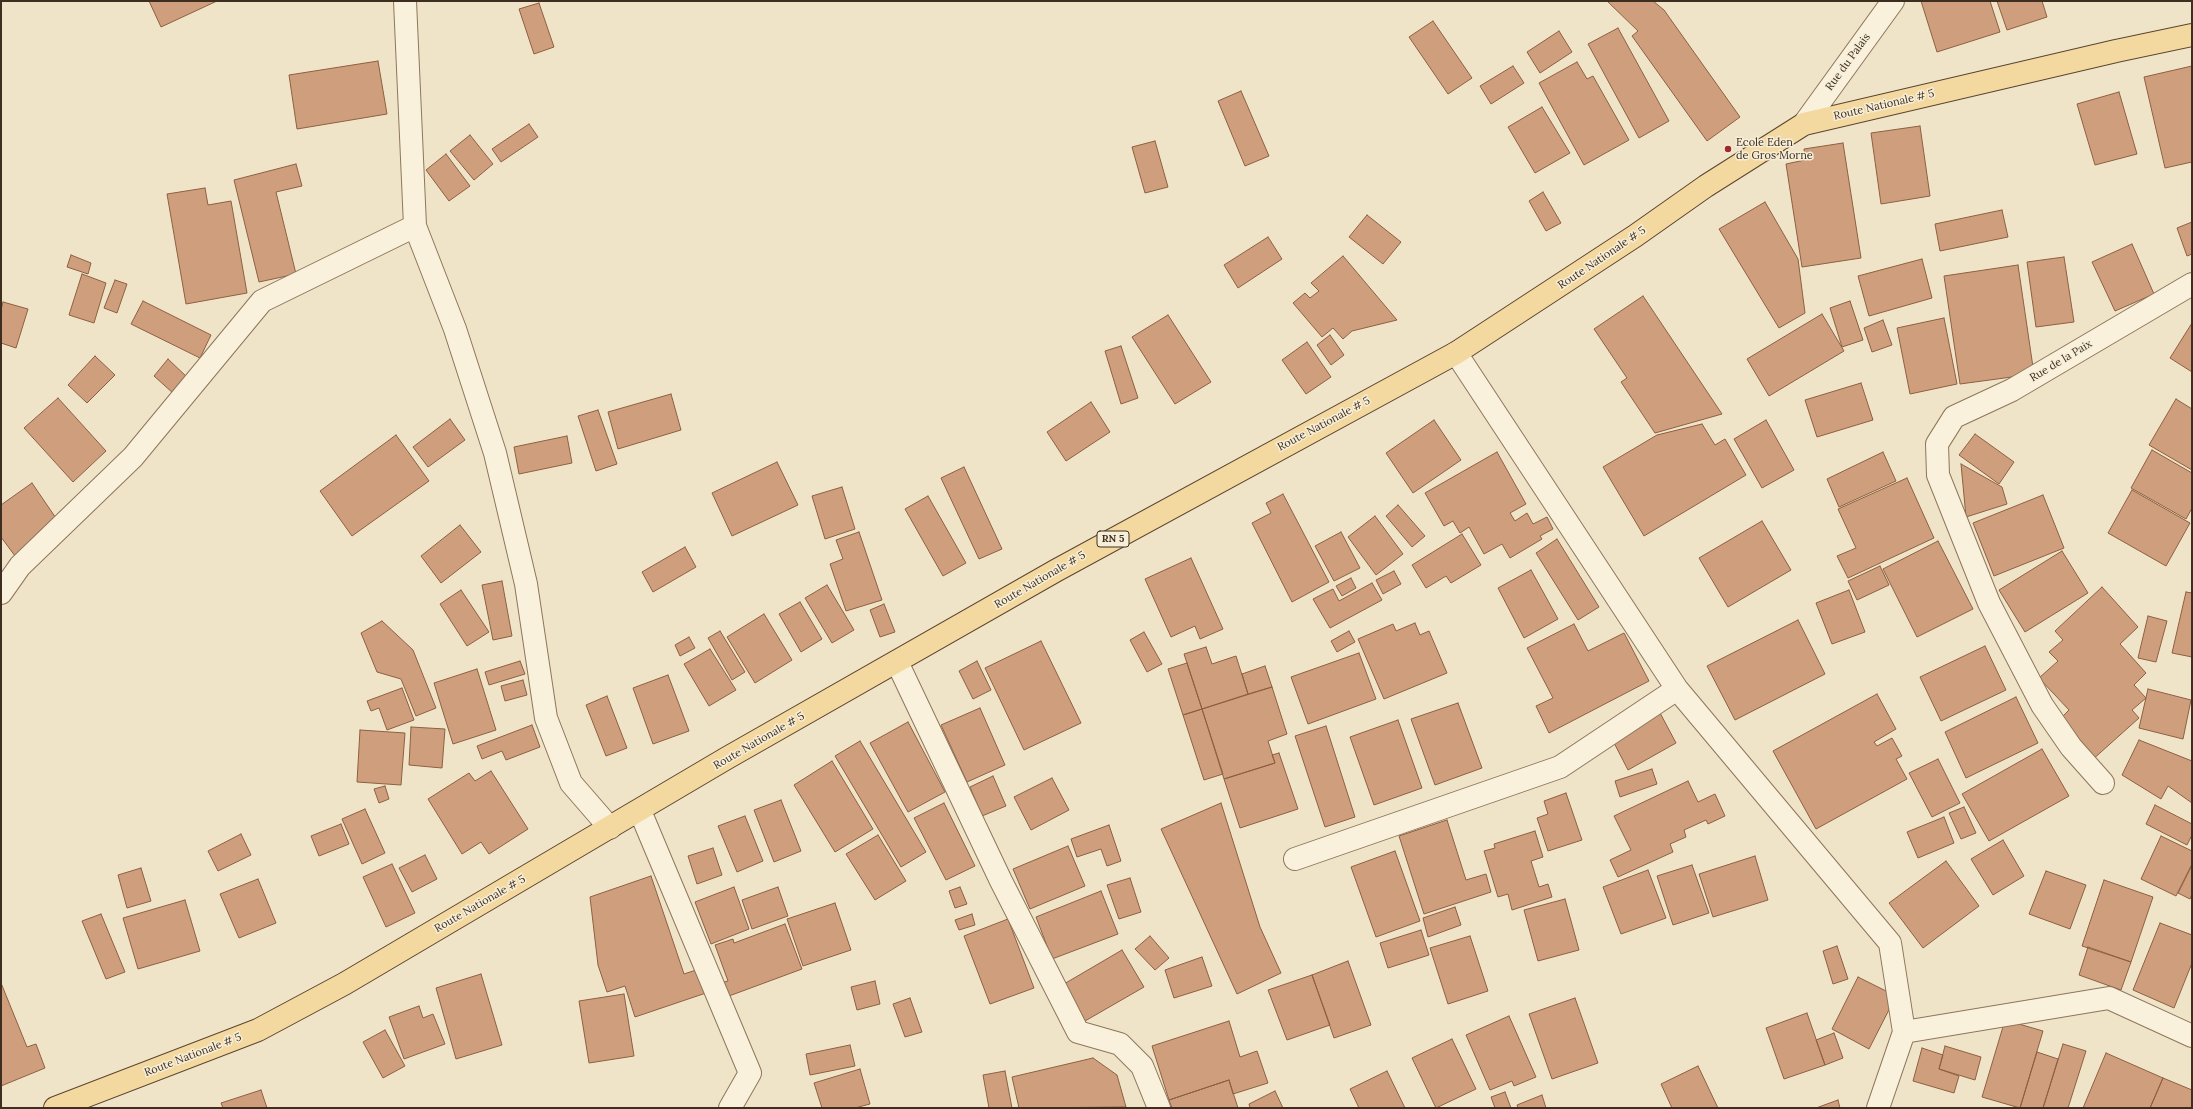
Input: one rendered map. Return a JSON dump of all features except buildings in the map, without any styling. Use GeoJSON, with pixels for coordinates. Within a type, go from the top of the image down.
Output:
{"type":"FeatureCollection","features":[{"type":"Feature","properties":{"kind":"main road","name":"Route Nationale # 5"},"geometry":{"type":"LineString","coordinates":[[55,1108],[258,1030],[344,984],[640,810],[1057,570],[1456,353],[1603,258],[1706,186],[1804,124],[2116,51],[2192,35]]}},
{"type":"Feature","properties":{"kind":"street"},"geometry":{"type":"LineString","coordinates":[[405,1],[415,226],[455,328],[495,453],[526,584],[546,718],[571,783],[610,828]]}},
{"type":"Feature","properties":{"kind":"street","name":"Rue du Palais"},"geometry":{"type":"LineString","coordinates":[[1804,124],[1893,1]]}},
{"type":"Feature","properties":{"kind":"street"},"geometry":{"type":"LineString","coordinates":[[1,593],[20,566],[133,457],[262,301],[415,226]]}},
{"type":"Feature","properties":{"kind":"street","name":"Rue de la Paix"},"geometry":{"type":"LineString","coordinates":[[2102,783],[2071,746],[2042,704],[1989,603],[1938,475],[1937,444],[1954,417],[2012,390],[2192,284]]}},
{"type":"Feature","properties":{"kind":"street"},"geometry":{"type":"LineString","coordinates":[[1456,353],[1677,689],[1890,943],[1904,1032],[1878,1108]]}},
{"type":"Feature","properties":{"kind":"street"},"geometry":{"type":"LineString","coordinates":[[897,662],[1001,881],[1078,1032],[1120,1044],[1142,1066],[1159,1108]]}},
{"type":"Feature","properties":{"kind":"street"},"geometry":{"type":"LineString","coordinates":[[1295,859],[1560,766],[1677,689]]}},
{"type":"Feature","properties":{"kind":"street"},"geometry":{"type":"LineString","coordinates":[[640,810],[750,1073],[730,1108]]}},
{"type":"Feature","properties":{"kind":"street"},"geometry":{"type":"LineString","coordinates":[[1904,1032],[2109,998],[2192,1036]]}},
{"type":"Feature","properties":{"kind":"place","name":"Ecole Eden de Gros Morne"},"geometry":{"type":"Point","coordinates":[1728,149]}}]}
